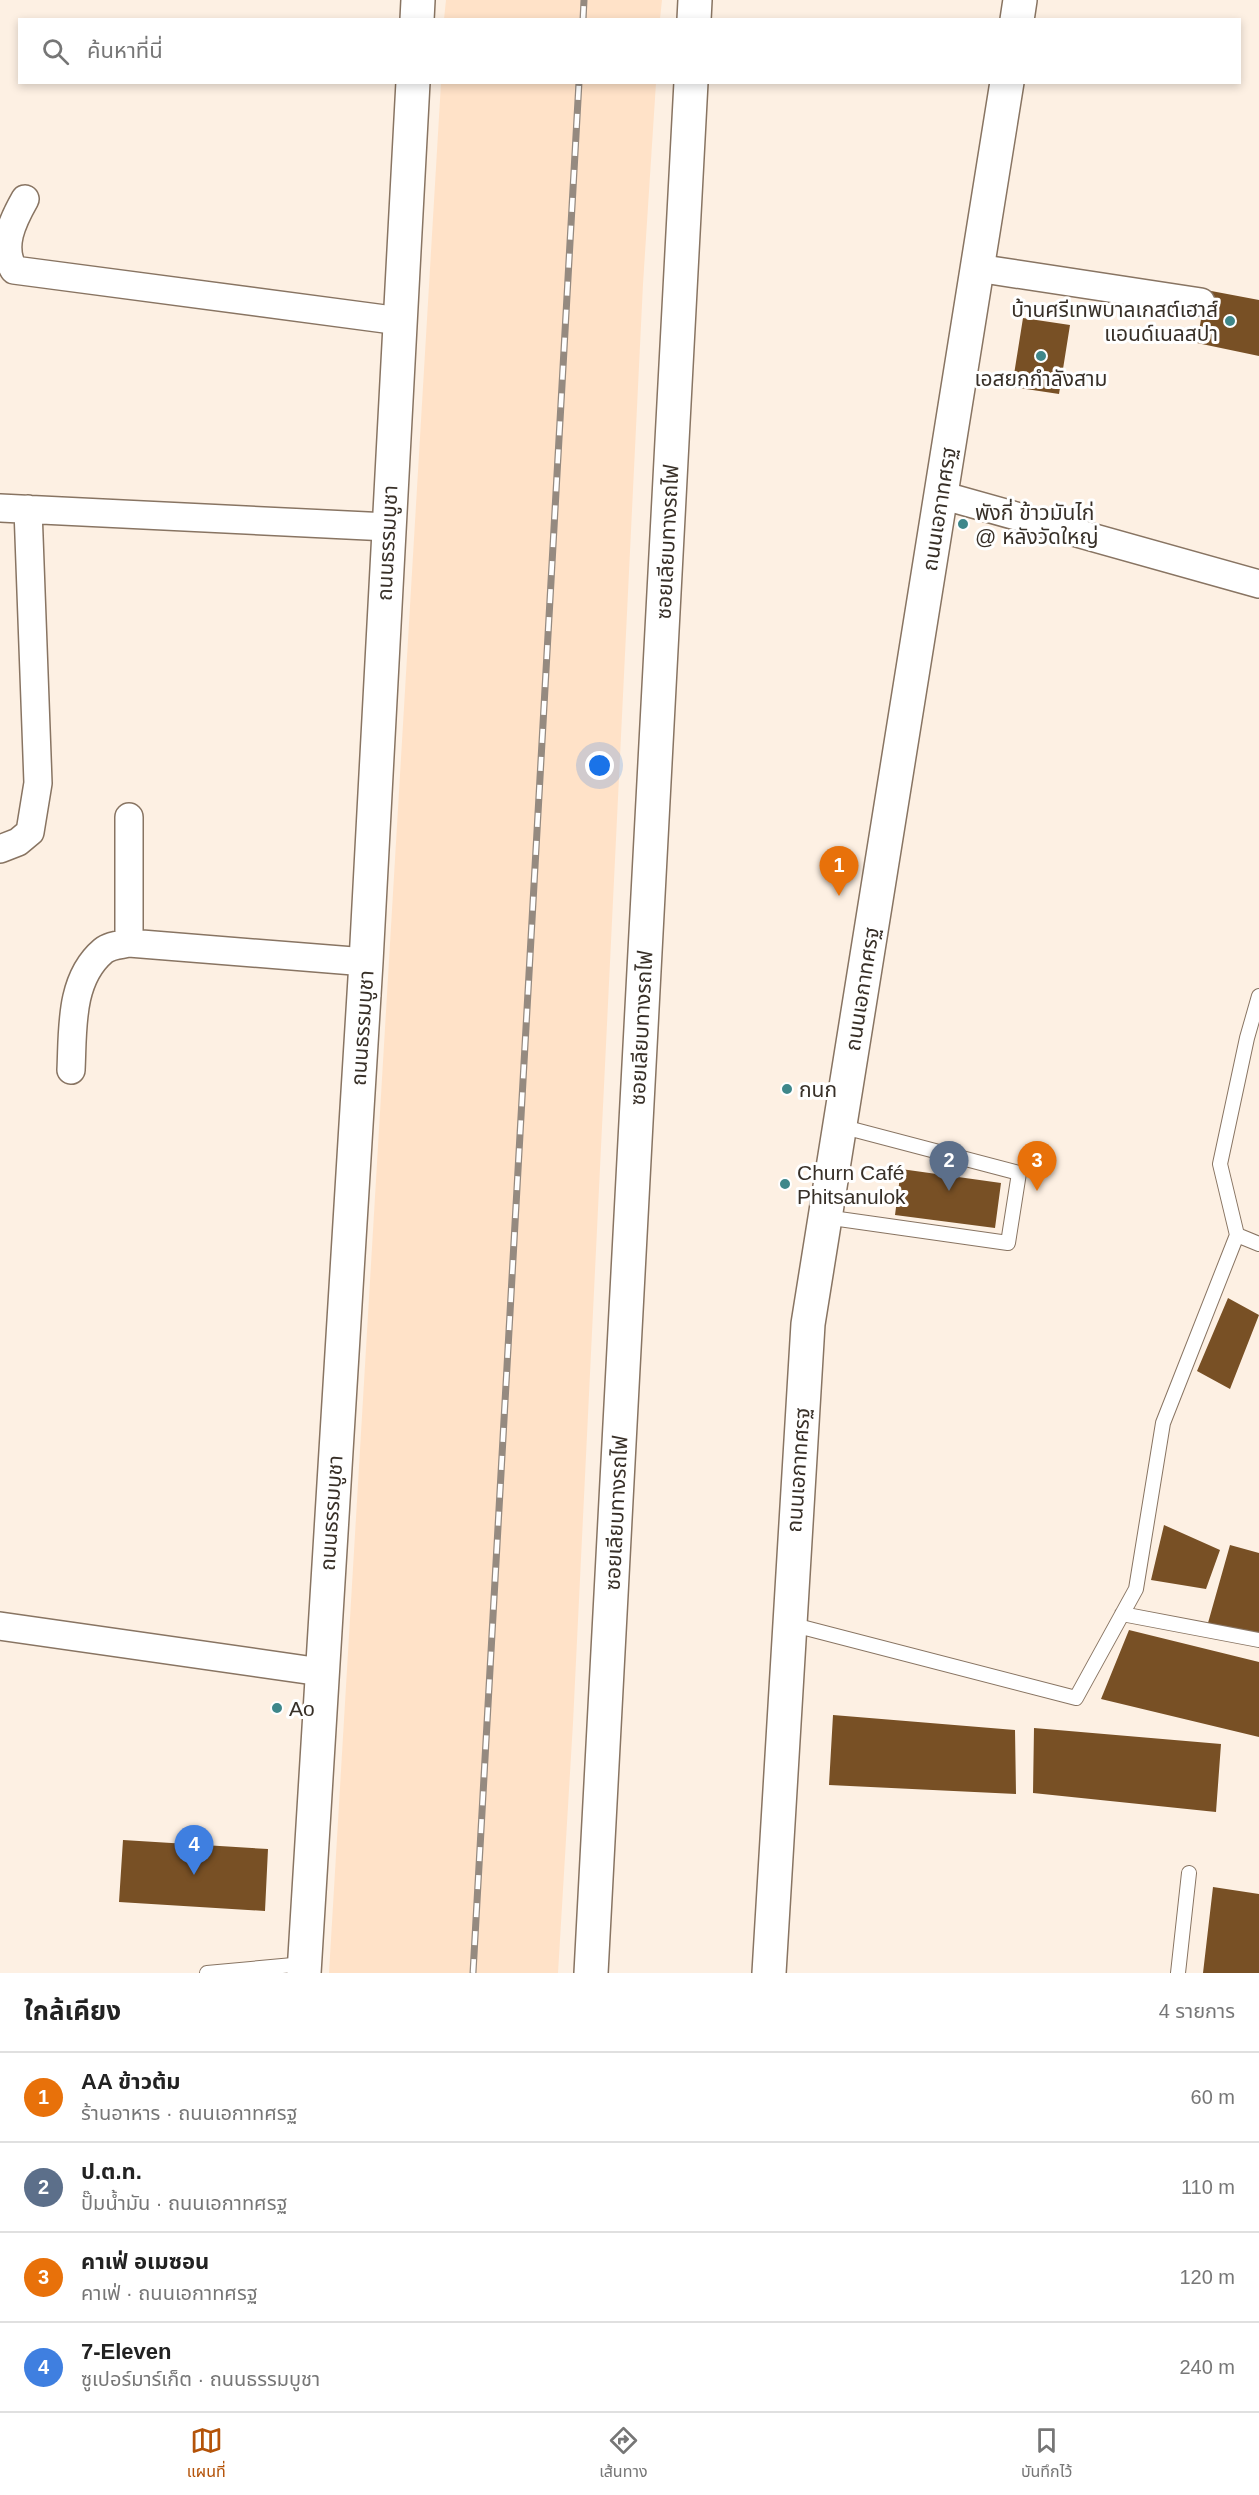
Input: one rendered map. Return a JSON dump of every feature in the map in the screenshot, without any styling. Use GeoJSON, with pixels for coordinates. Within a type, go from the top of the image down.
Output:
{"type":"FeatureCollection","features":[{"type":"Feature","properties":{"kind":"main road"},"geometry":{"type":"LineString","coordinates":[[417,18],[418,0]]}},
{"type":"Feature","properties":{"kind":"main road"},"geometry":{"type":"LineString","coordinates":[[694,18],[695,0]]}},
{"type":"Feature","properties":{"kind":"main road"},"geometry":{"type":"LineString","coordinates":[[1017,18],[1020,0]]}},
{"type":"Feature","properties":{"kind":"main road","name":"ถนนธรรมบูชา"},"geometry":{"type":"LineString","coordinates":[[304,1969],[366,962],[414,84]]}},
{"type":"Feature","properties":{"kind":"main road","name":"ซอยเลียบทางรถไฟ"},"geometry":{"type":"LineString","coordinates":[[591,1973],[691,84]]}},
{"type":"Feature","properties":{"kind":"main road","name":"ถนนเอกาทศรฐ"},"geometry":{"type":"LineString","coordinates":[[769,1973],[788,1624],[808,1324],[1007,84]]}},
{"type":"Feature","properties":{"kind":"street"},"geometry":{"type":"LineString","coordinates":[[25,199],[5,235],[3,244],[5,258],[14,270],[400,321]]}},
{"type":"Feature","properties":{"kind":"street"},"geometry":{"type":"LineString","coordinates":[[977,268],[1201,302]]}},
{"type":"Feature","properties":{"kind":"street"},"geometry":{"type":"LineString","coordinates":[[941,495],[1259,584]]}},
{"type":"Feature","properties":{"kind":"street"},"geometry":{"type":"LineString","coordinates":[[0,508],[388,527]]}},
{"type":"Feature","properties":{"kind":"street"},"geometry":{"type":"LineString","coordinates":[[0,849],[18,842],[30,832],[38,783],[28,509]]}},
{"type":"Feature","properties":{"kind":"street"},"geometry":{"type":"LineString","coordinates":[[129,817],[129,944]]}},
{"type":"Feature","properties":{"kind":"street"},"geometry":{"type":"LineString","coordinates":[[71,1070],[73,1009],[83,979],[103,951],[111,947],[129,944],[366,962]]}},
{"type":"Feature","properties":{"kind":"street"},"geometry":{"type":"LineString","coordinates":[[0,1626],[321,1672]]}},
{"type":"Feature","properties":{"kind":"lane"},"geometry":{"type":"LineString","coordinates":[[788,1624],[1076,1698],[1136,1589],[1163,1423],[1237,1235],[1220,1164],[1247,1038],[1259,996]]}},
{"type":"Feature","properties":{"kind":"lane"},"geometry":{"type":"LineString","coordinates":[[825,1217],[1008,1243],[1019,1173],[840,1126]]}},
{"type":"Feature","properties":{"kind":"lane"},"geometry":{"type":"LineString","coordinates":[[1237,1235],[1259,1244]]}},
{"type":"Feature","properties":{"kind":"lane"},"geometry":{"type":"LineString","coordinates":[[1122,1614],[1259,1640]]}},
{"type":"Feature","properties":{"kind":"lane"},"geometry":{"type":"LineString","coordinates":[[1178,1973],[1189,1873]]}},
{"type":"Feature","properties":{"kind":"lane"},"geometry":{"type":"LineString","coordinates":[[207,1973],[304,1969]]}},
{"type":"Feature","properties":{"kind":"shaded area"},"geometry":{"type":"Polygon","coordinates":[[[446,0],[662,0],[660,18],[444,18],[446,0]]]}},
{"type":"Feature","properties":{"kind":"shaded area"},"geometry":{"type":"Polygon","coordinates":[[[441,84],[656,84],[643,284],[573,1723],[558,1973],[329,1973],[441,84]]]}},
{"type":"Feature","properties":{"kind":"building","name":"บ้านศรีเทพบาลเกสต์เฮาส์ แอนด์เนลสปา"},"geometry":{"type":"Polygon","coordinates":[[[1206,290],[1259,300],[1259,356],[1197,343],[1206,290]]]}},
{"type":"Feature","properties":{"kind":"building","name":"เอสยกกำลังสาม"},"geometry":{"type":"Polygon","coordinates":[[[1023,318],[1070,325],[1059,394],[1012,387],[1023,318]]]}},
{"type":"Feature","properties":{"kind":"building"},"geometry":{"type":"Polygon","coordinates":[[[901,1169],[1001,1183],[995,1228],[895,1215],[901,1169]]]}},
{"type":"Feature","properties":{"kind":"building"},"geometry":{"type":"Polygon","coordinates":[[[1228,1298],[1259,1315],[1230,1389],[1197,1371],[1228,1298]]]}},
{"type":"Feature","properties":{"kind":"building"},"geometry":{"type":"Polygon","coordinates":[[[1164,1525],[1220,1550],[1206,1589],[1151,1580],[1164,1525]]]}},
{"type":"Feature","properties":{"kind":"building"},"geometry":{"type":"Polygon","coordinates":[[[1230,1545],[1259,1553],[1259,1634],[1206,1630],[1230,1545]]]}},
{"type":"Feature","properties":{"kind":"building"},"geometry":{"type":"Polygon","coordinates":[[[1129,1630],[1259,1662],[1259,1737],[1101,1699],[1129,1630]]]}},
{"type":"Feature","properties":{"kind":"building"},"geometry":{"type":"Polygon","coordinates":[[[833,1715],[1015,1730],[1016,1794],[829,1785],[833,1715]]]}},
{"type":"Feature","properties":{"kind":"building"},"geometry":{"type":"Polygon","coordinates":[[[1034,1728],[1221,1744],[1216,1812],[1033,1793],[1034,1728]]]}},
{"type":"Feature","properties":{"kind":"building"},"geometry":{"type":"Polygon","coordinates":[[[123,1840],[268,1849],[265,1911],[119,1902],[123,1840]]]}},
{"type":"Feature","properties":{"kind":"building"},"geometry":{"type":"Polygon","coordinates":[[[1213,1887],[1259,1894],[1259,1973],[1203,1973],[1213,1887]]]}},
{"type":"Feature","properties":{"kind":"railway"},"geometry":{"type":"LineString","coordinates":[[583,18],[584,0]]}},
{"type":"Feature","properties":{"kind":"railway"},"geometry":{"type":"LineString","coordinates":[[473,1973],[579,84]]}},
{"type":"Feature","properties":{"kind":"place","name":"บ้านศรีเทพบาลเกสต์เฮาส์ แอนด์เนลสปา"},"geometry":{"type":"Point","coordinates":[1230,321]}},
{"type":"Feature","properties":{"kind":"place","name":"เอสยกกำลังสาม"},"geometry":{"type":"Point","coordinates":[1041,356]}},
{"type":"Feature","properties":{"kind":"place","name":"พังกี่ ข้าวมันไก่ @ หลังวัดใหญ่"},"geometry":{"type":"Point","coordinates":[963,524]}},
{"type":"Feature","properties":{"kind":"place","name":"AA ข้าวต้ม"},"geometry":{"type":"Point","coordinates":[839,896]}},
{"type":"Feature","properties":{"kind":"place","name":"กนก"},"geometry":{"type":"Point","coordinates":[787,1089]}},
{"type":"Feature","properties":{"kind":"place","name":"Churn Café Phitsanulok"},"geometry":{"type":"Point","coordinates":[785,1184]}},
{"type":"Feature","properties":{"kind":"place","name":"ป.ต.ท."},"geometry":{"type":"Point","coordinates":[949,1191]}},
{"type":"Feature","properties":{"kind":"place","name":"คาเฟ่ อเมซอน"},"geometry":{"type":"Point","coordinates":[1037,1191]}},
{"type":"Feature","properties":{"kind":"place","name":"Ao"},"geometry":{"type":"Point","coordinates":[277,1708]}},
{"type":"Feature","properties":{"kind":"place","name":"7-Eleven"},"geometry":{"type":"Point","coordinates":[194,1875]}}]}
